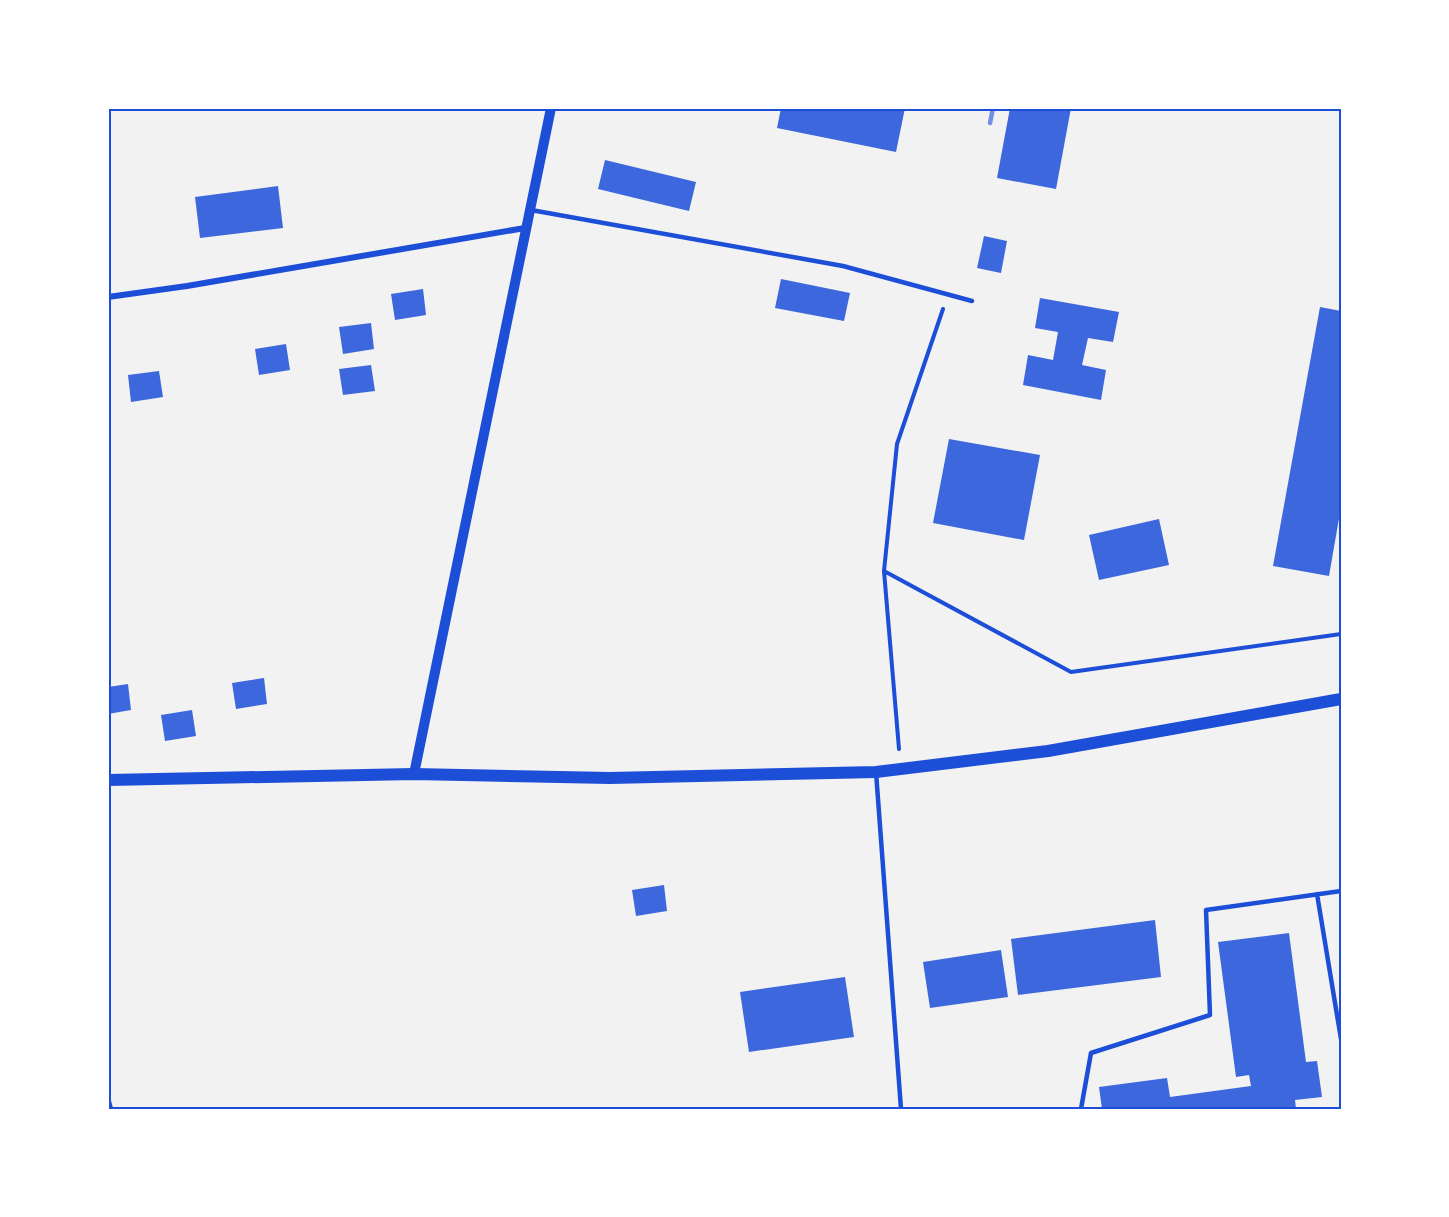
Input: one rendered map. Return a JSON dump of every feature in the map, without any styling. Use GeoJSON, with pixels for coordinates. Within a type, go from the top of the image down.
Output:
{"type":"FeatureCollection","features":[{"type":"Feature","properties":{"kind":"main road"},"geometry":{"type":"LineString","coordinates":[[108,780],[414,774],[610,778],[876,772],[1047,751],[1341,699]]}},
{"type":"Feature","properties":{"kind":"street"},"geometry":{"type":"LineString","coordinates":[[414,774],[551,108]]}},
{"type":"Feature","properties":{"kind":"street"},"geometry":{"type":"LineString","coordinates":[[108,297],[187,286],[525,228]]}},
{"type":"Feature","properties":{"kind":"lane"},"geometry":{"type":"LineString","coordinates":[[529,209],[843,266],[972,301]]}},
{"type":"Feature","properties":{"kind":"lane"},"geometry":{"type":"LineString","coordinates":[[876,772],[901,1109]]}},
{"type":"Feature","properties":{"kind":"lane"},"geometry":{"type":"LineString","coordinates":[[1081,1109],[1091,1053],[1210,1015],[1206,910],[1341,891]]}},
{"type":"Feature","properties":{"kind":"lane"},"geometry":{"type":"LineString","coordinates":[[1317,894],[1341,1039]]}},
{"type":"Feature","properties":{"kind":"lane"},"geometry":{"type":"LineString","coordinates":[[108,1098],[111,1109]]}},
{"type":"Feature","properties":{"kind":"path"},"geometry":{"type":"LineString","coordinates":[[901,770],[884,571],[897,444],[948,294]]}},
{"type":"Feature","properties":{"kind":"path"},"geometry":{"type":"LineString","coordinates":[[884,571],[1071,672],[1341,634]]}},
{"type":"Feature","properties":{"kind":"building"},"geometry":{"type":"Polygon","coordinates":[[[781,108],[905,108],[896,152],[777,128],[781,108]]]}},
{"type":"Feature","properties":{"kind":"building"},"geometry":{"type":"Polygon","coordinates":[[[1010,108],[1071,108],[1056,189],[997,178],[1010,108]]]}},
{"type":"Feature","properties":{"kind":"building"},"geometry":{"type":"Polygon","coordinates":[[[605,160],[696,182],[689,211],[598,189],[605,160]]]}},
{"type":"Feature","properties":{"kind":"building"},"geometry":{"type":"Polygon","coordinates":[[[278,186],[283,228],[200,238],[195,197],[278,186]]]}},
{"type":"Feature","properties":{"kind":"building"},"geometry":{"type":"Polygon","coordinates":[[[984,236],[1007,241],[1001,273],[977,268],[984,236]]]}},
{"type":"Feature","properties":{"kind":"building"},"geometry":{"type":"Polygon","coordinates":[[[781,279],[850,293],[844,321],[775,308],[781,279]]]}},
{"type":"Feature","properties":{"kind":"building"},"geometry":{"type":"Polygon","coordinates":[[[423,289],[426,315],[395,320],[391,294],[423,289]]]}},
{"type":"Feature","properties":{"kind":"building"},"geometry":{"type":"Polygon","coordinates":[[[1040,298],[1119,312],[1113,342],[1088,338],[1082,365],[1106,370],[1101,400],[1023,385],[1028,355],[1053,360],[1058,332],[1035,328],[1040,298]]]}},
{"type":"Feature","properties":{"kind":"building"},"geometry":{"type":"Polygon","coordinates":[[[1320,307],[1341,311],[1341,507],[1329,576],[1273,566],[1320,307]]]}},
{"type":"Feature","properties":{"kind":"building"},"geometry":{"type":"Polygon","coordinates":[[[371,323],[374,349],[343,354],[339,327],[371,323]]]}},
{"type":"Feature","properties":{"kind":"building"},"geometry":{"type":"Polygon","coordinates":[[[286,344],[290,370],[259,375],[255,349],[286,344]]]}},
{"type":"Feature","properties":{"kind":"building"},"geometry":{"type":"Polygon","coordinates":[[[371,365],[375,391],[343,395],[339,369],[371,365]]]}},
{"type":"Feature","properties":{"kind":"building"},"geometry":{"type":"Polygon","coordinates":[[[159,371],[163,397],[131,402],[128,375],[159,371]]]}},
{"type":"Feature","properties":{"kind":"building"},"geometry":{"type":"Polygon","coordinates":[[[949,439],[1040,455],[1024,540],[933,523],[949,439]]]}},
{"type":"Feature","properties":{"kind":"building"},"geometry":{"type":"Polygon","coordinates":[[[1159,519],[1169,565],[1099,580],[1089,535],[1159,519]]]}},
{"type":"Feature","properties":{"kind":"building"},"geometry":{"type":"Polygon","coordinates":[[[264,678],[267,704],[236,709],[232,683],[264,678]]]}},
{"type":"Feature","properties":{"kind":"building"},"geometry":{"type":"Polygon","coordinates":[[[128,684],[131,710],[108,714],[108,687],[128,684]]]}},
{"type":"Feature","properties":{"kind":"building"},"geometry":{"type":"Polygon","coordinates":[[[192,710],[196,736],[165,741],[161,715],[192,710]]]}},
{"type":"Feature","properties":{"kind":"building"},"geometry":{"type":"Polygon","coordinates":[[[664,885],[667,911],[636,916],[632,890],[664,885]]]}},
{"type":"Feature","properties":{"kind":"building"},"geometry":{"type":"Polygon","coordinates":[[[1155,920],[1161,977],[1018,995],[1011,939],[1155,920]]]}},
{"type":"Feature","properties":{"kind":"building"},"geometry":{"type":"Polygon","coordinates":[[[1289,933],[1306,1062],[1317,1061],[1322,1097],[1295,1100],[1296,1109],[1102,1109],[1099,1087],[1167,1078],[1170,1097],[1251,1086],[1249,1075],[1236,1077],[1218,942],[1289,933]]]}},
{"type":"Feature","properties":{"kind":"building"},"geometry":{"type":"Polygon","coordinates":[[[1001,950],[1008,997],[930,1008],[923,962],[1001,950]]]}},
{"type":"Feature","properties":{"kind":"building"},"geometry":{"type":"Polygon","coordinates":[[[845,977],[854,1037],[749,1052],[740,992],[845,977]]]}},
{"type":"Feature","properties":{"kind":"railway"},"geometry":{"type":"LineString","coordinates":[[990,123],[993,108]]}}]}
